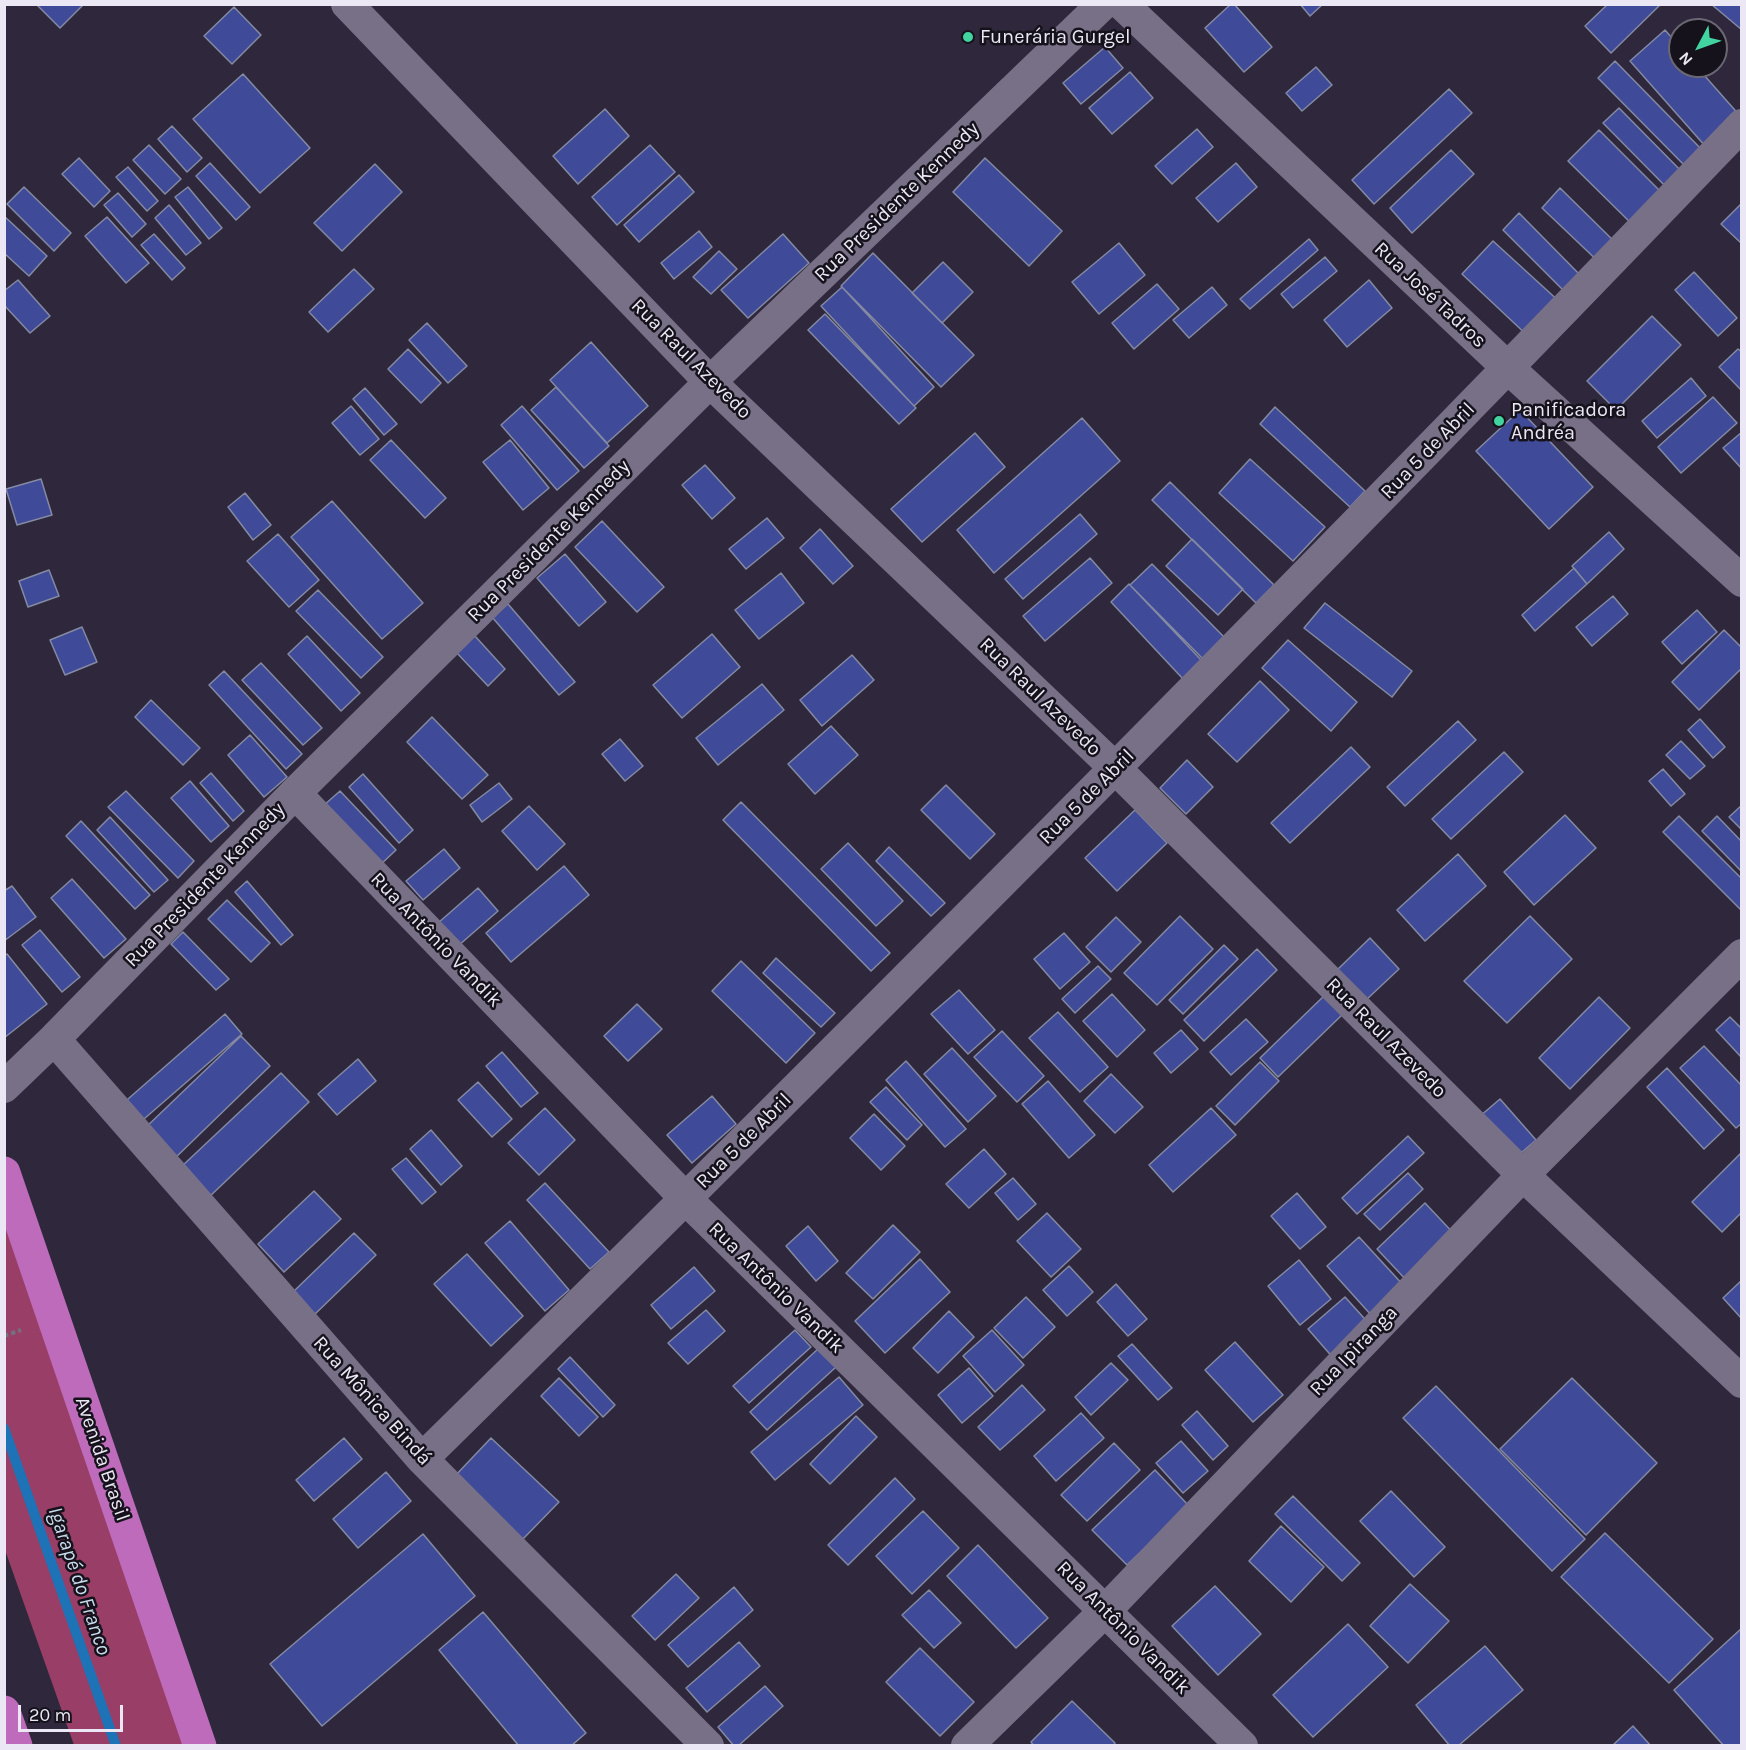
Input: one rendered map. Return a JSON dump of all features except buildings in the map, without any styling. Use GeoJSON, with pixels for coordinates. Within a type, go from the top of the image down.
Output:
{"type":"FeatureCollection","features":[{"type":"Feature","properties":{"kind":"highway","name":"Avenida Brasil"},"geometry":{"type":"LineString","coordinates":[[4,1173],[200,1746]]}},
{"type":"Feature","properties":{"kind":"highway"},"geometry":{"type":"LineString","coordinates":[[4,1712],[16,1746]]}},
{"type":"Feature","properties":{"kind":"street","name":"Rua Raul Azevedo"},"geometry":{"type":"LineString","coordinates":[[347,4],[710,382],[1116,769],[1523,1175],[1742,1382]]}},
{"type":"Feature","properties":{"kind":"street","name":"Rua Presidente Kennedy"},"geometry":{"type":"LineString","coordinates":[[4,1087],[295,793],[710,382],[1102,4]]}},
{"type":"Feature","properties":{"kind":"street","name":"Rua José Tadros"},"geometry":{"type":"LineString","coordinates":[[1122,4],[1508,368],[1742,581]]}},
{"type":"Feature","properties":{"kind":"street","name":"Rua 5 de Abril"},"geometry":{"type":"LineString","coordinates":[[422,1459],[1116,769],[1742,126]]}},
{"type":"Feature","properties":{"kind":"street","name":"Rua Antônio Vandik"},"geometry":{"type":"LineString","coordinates":[[295,793],[686,1199],[1242,1746]]}},
{"type":"Feature","properties":{"kind":"street","name":"Rua Ipiranga"},"geometry":{"type":"LineString","coordinates":[[967,1746],[1105,1611],[1523,1175],[1742,955]]}},
{"type":"Feature","properties":{"kind":"street","name":"Rua Mônica Bindá"},"geometry":{"type":"LineString","coordinates":[[54,1039],[422,1459],[708,1746]]}},
{"type":"Feature","properties":{"kind":"path"},"geometry":{"type":"LineString","coordinates":[[4,1336],[17,1331]]}},
{"type":"Feature","properties":{"kind":"shaded area"},"geometry":{"type":"Polygon","coordinates":[[[4,1218],[192,1745],[74,1745],[5,1550],[4,1218]]]}},
{"type":"Feature","properties":{"kind":"waterway","name":"Igarapé do Franco"},"geometry":{"type":"LineString","coordinates":[[4,1428],[116,1746]]}},
{"type":"Feature","properties":{"kind":"place","name":"Funerária Gurgel"},"geometry":{"type":"Point","coordinates":[968,37]}},
{"type":"Feature","properties":{"kind":"place","name":"Panificadora Andréa"},"geometry":{"type":"Point","coordinates":[1499,421]}}]}
